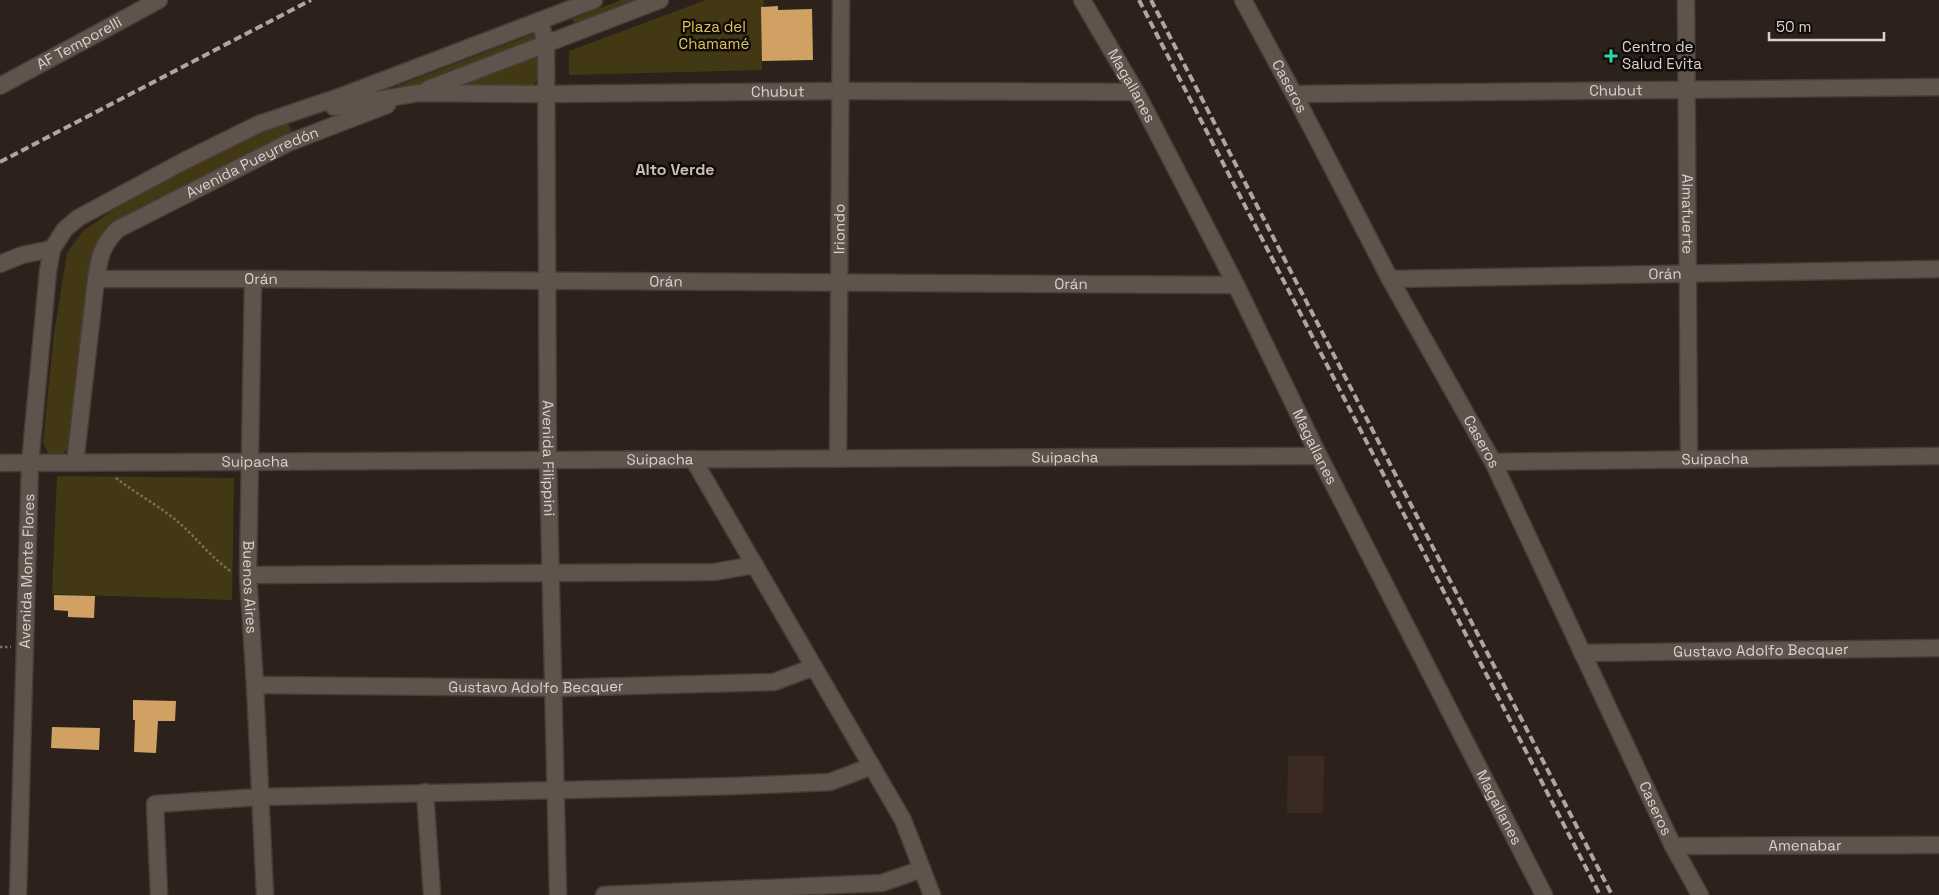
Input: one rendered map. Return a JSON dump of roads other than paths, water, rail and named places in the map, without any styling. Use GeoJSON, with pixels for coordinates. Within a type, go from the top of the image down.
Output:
{"type":"FeatureCollection","features":[{"type":"Feature","properties":{"kind":"street","name":"AF Temporelli"},"geometry":{"type":"LineString","coordinates":[[0,86],[159,0]]}},
{"type":"Feature","properties":{"kind":"street","name":"Avenida Pueyrredón"},"geometry":{"type":"LineString","coordinates":[[52,249],[65,228],[78,218],[184,161],[259,124],[594,0]]}},
{"type":"Feature","properties":{"kind":"street","name":"Avenida Pueyrredón"},"geometry":{"type":"LineString","coordinates":[[96,280],[100,252],[108,239],[118,229],[280,147],[660,0]]}},
{"type":"Feature","properties":{"kind":"street","name":"Iriondo"},"geometry":{"type":"LineString","coordinates":[[838,458],[841,0]]}},
{"type":"Feature","properties":{"kind":"street","name":"Magallanes"},"geometry":{"type":"LineString","coordinates":[[1082,0],[1136,92],[1236,285],[1319,456],[1544,895]]}},
{"type":"Feature","properties":{"kind":"street","name":"Caseros"},"geometry":{"type":"LineString","coordinates":[[1243,0],[1390,279],[1493,462],[1673,846],[1700,895]]}},
{"type":"Feature","properties":{"kind":"street","name":"Almafuerte"},"geometry":{"type":"LineString","coordinates":[[1686,0],[1689,459]]}},
{"type":"Feature","properties":{"kind":"street","name":"Avenida Filippini"},"geometry":{"type":"LineString","coordinates":[[540,21],[546,44],[548,459],[558,895]]}},
{"type":"Feature","properties":{"kind":"street","name":"Chubut"},"geometry":{"type":"LineString","coordinates":[[1294,94],[1939,86]]}},
{"type":"Feature","properties":{"kind":"street","name":"Chubut"},"geometry":{"type":"LineString","coordinates":[[419,93],[1136,92]]}},
{"type":"Feature","properties":{"kind":"street","name":"Avenida Pueyrredón"},"geometry":{"type":"LineString","coordinates":[[292,113],[419,93]]}},
{"type":"Feature","properties":{"kind":"street"},"geometry":{"type":"LineString","coordinates":[[0,264],[22,255],[52,249]]}},
{"type":"Feature","properties":{"kind":"street","name":"Avenida Monte Flores"},"geometry":{"type":"LineString","coordinates":[[18,895],[30,463],[48,271],[52,249]]}},
{"type":"Feature","properties":{"kind":"street","name":"Orán"},"geometry":{"type":"LineString","coordinates":[[1390,279],[1939,269]]}},
{"type":"Feature","properties":{"kind":"street","name":"Orán"},"geometry":{"type":"LineString","coordinates":[[96,280],[253,278],[1236,285]]}},
{"type":"Feature","properties":{"kind":"street","name":"Buenos Aires"},"geometry":{"type":"LineString","coordinates":[[253,278],[248,575],[265,895]]}},
{"type":"Feature","properties":{"kind":"street"},"geometry":{"type":"LineString","coordinates":[[75,463],[96,280]]}},
{"type":"Feature","properties":{"kind":"street","name":"Suipacha"},"geometry":{"type":"LineString","coordinates":[[0,463],[1319,456]]}},
{"type":"Feature","properties":{"kind":"street","name":"Suipacha"},"geometry":{"type":"LineString","coordinates":[[1493,462],[1939,456]]}},
{"type":"Feature","properties":{"kind":"street"},"geometry":{"type":"LineString","coordinates":[[693,460],[903,820],[932,895]]}},
{"type":"Feature","properties":{"kind":"street"},"geometry":{"type":"LineString","coordinates":[[248,575],[714,572],[755,565]]}},
{"type":"Feature","properties":{"kind":"street","name":"Gustavo Adolfo Becquer"},"geometry":{"type":"LineString","coordinates":[[1582,653],[1939,648]]}},
{"type":"Feature","properties":{"kind":"street","name":"Gustavo Adolfo Becquer"},"geometry":{"type":"LineString","coordinates":[[255,685],[554,688],[774,682],[814,667]]}},
{"type":"Feature","properties":{"kind":"street"},"geometry":{"type":"LineString","coordinates":[[159,895],[155,804],[260,797],[737,786],[830,782],[872,766]]}},
{"type":"Feature","properties":{"kind":"street"},"geometry":{"type":"LineString","coordinates":[[425,792],[432,895]]}},
{"type":"Feature","properties":{"kind":"street","name":"Amenabar"},"geometry":{"type":"LineString","coordinates":[[1673,846],[1939,845]]}},
{"type":"Feature","properties":{"kind":"street"},"geometry":{"type":"LineString","coordinates":[[604,895],[882,883],[922,869]]}},
{"type":"Feature","properties":{"kind":"railway"},"geometry":{"type":"LineString","coordinates":[[0,162],[311,0]]}},
{"type":"Feature","properties":{"kind":"railway"},"geometry":{"type":"LineString","coordinates":[[1139,0],[1600,895]]}},
{"type":"Feature","properties":{"kind":"railway"},"geometry":{"type":"LineString","coordinates":[[1151,0],[1612,895]]}},
{"type":"Feature","properties":{"kind":"place","name":"Centro de Salud Evita"},"geometry":{"type":"Point","coordinates":[1611,56]}},
{"type":"Feature","properties":{"kind":"district","name":"Alto Verde"},"geometry":{"type":"Point","coordinates":[675,169]}},
{"type":"Feature","properties":{"kind":"park label","name":"Plaza del Chamamé"},"geometry":{"type":"Point","coordinates":[714,36]}}]}
